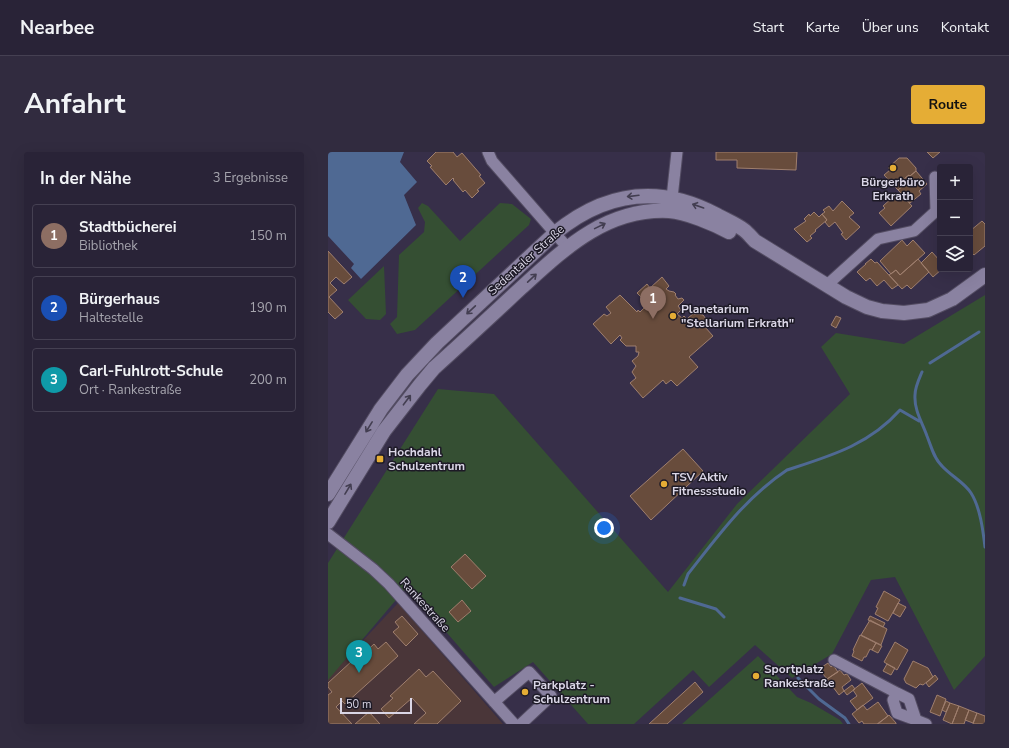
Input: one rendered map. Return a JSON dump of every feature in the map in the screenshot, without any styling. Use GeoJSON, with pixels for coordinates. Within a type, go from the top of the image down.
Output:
{"type":"FeatureCollection","features":[{"type":"Feature","properties":{"kind":"street"},"geometry":{"type":"LineString","coordinates":[[488,152],[492,161],[567,248]]}},
{"type":"Feature","properties":{"kind":"street"},"geometry":{"type":"LineString","coordinates":[[671,204],[677,152]]}},
{"type":"Feature","properties":{"kind":"street"},"geometry":{"type":"LineString","coordinates":[[827,286],[878,239],[914,231],[936,211],[935,177]]}},
{"type":"Feature","properties":{"kind":"street","name":"Sedentaler Straße"},"geometry":{"type":"LineString","coordinates":[[328,494],[381,409],[406,375],[442,338],[569,222],[588,211],[609,202],[626,197],[643,195],[671,204],[706,209],[744,230],[755,241],[827,286],[867,307],[882,311],[904,313],[928,310],[952,299],[985,275]]}},
{"type":"Feature","properties":{"kind":"street","name":"Sedentaler Straße"},"geometry":{"type":"LineString","coordinates":[[328,522],[384,431],[434,368],[555,257],[580,237],[599,226],[620,218],[671,204]]}},
{"type":"Feature","properties":{"kind":"street","name":"Rankestraße"},"geometry":{"type":"LineString","coordinates":[[328,534],[373,569],[389,584],[514,724]]}},
{"type":"Feature","properties":{"kind":"street"},"geometry":{"type":"LineString","coordinates":[[834,660],[909,699],[921,722]]}},
{"type":"Feature","properties":{"kind":"street"},"geometry":{"type":"LineString","coordinates":[[494,702],[529,672],[551,696],[520,724]]}},
{"type":"Feature","properties":{"kind":"street"},"geometry":{"type":"LineString","coordinates":[[897,693],[893,700],[897,713],[921,722]]}},
{"type":"Feature","properties":{"kind":"shaded area"},"geometry":{"type":"Polygon","coordinates":[[[398,603],[503,724],[328,724],[328,678],[398,603]]]}},
{"type":"Feature","properties":{"kind":"green space"},"geometry":{"type":"Polygon","coordinates":[[[422,203],[428,206],[460,241],[500,203],[512,204],[531,219],[529,225],[415,330],[397,334],[390,324],[397,317],[399,255],[424,232],[425,222],[418,208],[422,203]]]}},
{"type":"Feature","properties":{"kind":"green space"},"geometry":{"type":"Polygon","coordinates":[[[384,266],[386,314],[380,320],[366,319],[348,300],[384,266]]]}},
{"type":"Feature","properties":{"kind":"green space"},"geometry":{"type":"Polygon","coordinates":[[[985,295],[985,656],[954,690],[895,577],[871,580],[832,654],[792,678],[755,645],[709,687],[693,670],[634,724],[588,724],[533,662],[494,687],[407,587],[328,680],[328,563],[438,389],[494,394],[668,592],[737,504],[850,394],[821,347],[836,333],[904,344],[985,295]]]}},
{"type":"Feature","properties":{"kind":"green space","name":"Sportplatz Rankestraße"},"geometry":{"type":"Polygon","coordinates":[[[758,656],[797,697],[811,703],[840,720],[843,724],[682,724],[758,656]]]}},
{"type":"Feature","properties":{"kind":"water"},"geometry":{"type":"Polygon","coordinates":[[[328,152],[404,152],[400,162],[417,182],[404,195],[416,225],[361,279],[351,268],[354,264],[328,236],[328,152]]]}},
{"type":"Feature","properties":{"kind":"building"},"geometry":{"type":"Polygon","coordinates":[[[436,152],[453,152],[457,157],[462,153],[481,175],[479,176],[485,183],[477,190],[479,191],[472,198],[465,190],[463,192],[453,178],[446,185],[430,167],[432,166],[427,161],[436,152]]]}},
{"type":"Feature","properties":{"kind":"building"},"geometry":{"type":"Polygon","coordinates":[[[716,152],[797,152],[796,170],[737,168],[737,160],[716,160],[716,152]]]}},
{"type":"Feature","properties":{"kind":"building"},"geometry":{"type":"Polygon","coordinates":[[[927,152],[940,152],[933,158],[927,152]]]}},
{"type":"Feature","properties":{"kind":"building"},"geometry":{"type":"Polygon","coordinates":[[[899,158],[907,158],[916,168],[916,171],[904,179],[907,182],[898,190],[884,175],[890,170],[888,168],[899,158]]]}},
{"type":"Feature","properties":{"kind":"building"},"geometry":{"type":"Polygon","coordinates":[[[916,171],[927,184],[919,191],[921,194],[910,203],[898,190],[907,182],[904,179],[916,171]]]}},
{"type":"Feature","properties":{"kind":"building"},"geometry":{"type":"Polygon","coordinates":[[[900,193],[912,206],[891,226],[879,213],[885,208],[883,206],[894,196],[895,198],[900,193]]]}},
{"type":"Feature","properties":{"kind":"building"},"geometry":{"type":"Polygon","coordinates":[[[842,201],[854,213],[849,217],[860,227],[846,240],[835,222],[829,227],[825,222],[827,220],[822,214],[825,212],[823,210],[829,206],[833,211],[842,201]]]}},
{"type":"Feature","properties":{"kind":"building"},"geometry":{"type":"Polygon","coordinates":[[[814,212],[819,217],[822,214],[827,220],[815,230],[816,231],[810,236],[812,238],[807,242],[794,229],[806,221],[804,219],[809,214],[810,216],[814,212]]]}},
{"type":"Feature","properties":{"kind":"building"},"geometry":{"type":"Polygon","coordinates":[[[982,221],[985,224],[985,246],[974,255],[973,254],[973,228],[982,221]]]}},
{"type":"Feature","properties":{"kind":"building"},"geometry":{"type":"Polygon","coordinates":[[[902,240],[907,246],[913,240],[925,253],[900,275],[896,270],[891,274],[880,261],[902,240]]]}},
{"type":"Feature","properties":{"kind":"building"},"geometry":{"type":"Polygon","coordinates":[[[328,251],[352,277],[344,284],[336,277],[330,283],[337,290],[329,297],[343,312],[335,319],[328,312],[328,251]]]}},
{"type":"Feature","properties":{"kind":"building"},"geometry":{"type":"Polygon","coordinates":[[[932,252],[937,258],[937,272],[939,272],[933,277],[921,263],[932,252]]]}},
{"type":"Feature","properties":{"kind":"building"},"geometry":{"type":"Polygon","coordinates":[[[871,259],[875,263],[877,262],[898,285],[892,289],[884,280],[877,286],[870,278],[866,281],[857,272],[871,259]]]}},
{"type":"Feature","properties":{"kind":"building"},"geometry":{"type":"Polygon","coordinates":[[[918,259],[929,272],[911,289],[907,285],[902,289],[889,275],[896,270],[900,275],[918,259]]]}},
{"type":"Feature","properties":{"kind":"building"},"geometry":{"type":"Polygon","coordinates":[[[662,277],[669,286],[666,289],[674,292],[678,299],[682,298],[684,300],[678,306],[681,310],[677,314],[682,318],[684,316],[689,321],[690,320],[688,318],[694,313],[695,315],[703,315],[709,323],[705,327],[713,336],[689,357],[698,367],[677,386],[671,380],[666,384],[663,380],[643,398],[630,383],[636,378],[632,372],[636,366],[632,361],[638,356],[639,352],[636,352],[636,346],[626,346],[620,340],[622,338],[620,335],[611,344],[593,324],[604,314],[607,316],[611,313],[606,307],[620,295],[637,312],[638,310],[640,312],[644,308],[642,305],[643,299],[637,293],[647,284],[650,288],[662,277]]]}},
{"type":"Feature","properties":{"kind":"building"},"geometry":{"type":"Polygon","coordinates":[[[836,316],[841,318],[836,328],[831,325],[836,316]]]}},
{"type":"Feature","properties":{"kind":"building"},"geometry":{"type":"Polygon","coordinates":[[[683,449],[703,471],[651,520],[630,496],[683,449]]]}},
{"type":"Feature","properties":{"kind":"building"},"geometry":{"type":"Polygon","coordinates":[[[465,554],[486,576],[472,589],[451,567],[465,554]]]}},
{"type":"Feature","properties":{"kind":"building"},"geometry":{"type":"Polygon","coordinates":[[[884,591],[900,600],[888,621],[875,614],[878,608],[876,607],[884,591]]]}},
{"type":"Feature","properties":{"kind":"building"},"geometry":{"type":"Polygon","coordinates":[[[462,600],[471,611],[458,622],[449,612],[462,600]]]}},
{"type":"Feature","properties":{"kind":"building"},"geometry":{"type":"Polygon","coordinates":[[[898,603],[906,607],[900,617],[893,613],[898,603]]]}},
{"type":"Feature","properties":{"kind":"building"},"geometry":{"type":"Polygon","coordinates":[[[402,616],[418,634],[406,646],[393,632],[399,627],[395,622],[402,616]]]}},
{"type":"Feature","properties":{"kind":"building"},"geometry":{"type":"Polygon","coordinates":[[[870,616],[885,623],[883,627],[868,620],[870,616]]]}},
{"type":"Feature","properties":{"kind":"building"},"geometry":{"type":"Polygon","coordinates":[[[870,620],[887,629],[881,645],[861,635],[870,620]]]}},
{"type":"Feature","properties":{"kind":"building"},"geometry":{"type":"Polygon","coordinates":[[[860,635],[876,643],[862,661],[852,656],[853,650],[860,635]]]}},
{"type":"Feature","properties":{"kind":"building"},"geometry":{"type":"Polygon","coordinates":[[[386,642],[398,656],[345,704],[342,701],[336,707],[352,724],[328,724],[328,695],[332,692],[328,687],[328,683],[353,660],[356,663],[374,644],[378,649],[386,642]]]}},
{"type":"Feature","properties":{"kind":"building"},"geometry":{"type":"Polygon","coordinates":[[[895,642],[908,650],[897,670],[884,662],[895,642]]]}},
{"type":"Feature","properties":{"kind":"building"},"geometry":{"type":"Polygon","coordinates":[[[876,643],[882,646],[878,653],[872,650],[876,643]]]}},
{"type":"Feature","properties":{"kind":"building"},"geometry":{"type":"Polygon","coordinates":[[[913,661],[928,668],[933,677],[923,685],[920,684],[916,688],[906,683],[904,679],[913,661]]]}},
{"type":"Feature","properties":{"kind":"building"},"geometry":{"type":"Polygon","coordinates":[[[828,663],[831,667],[833,665],[838,672],[827,679],[819,669],[828,663]]]}},
{"type":"Feature","properties":{"kind":"building"},"geometry":{"type":"Polygon","coordinates":[[[887,664],[895,668],[891,675],[883,671],[887,664]]]}},
{"type":"Feature","properties":{"kind":"building"},"geometry":{"type":"Polygon","coordinates":[[[419,669],[426,677],[433,671],[461,701],[437,724],[414,724],[426,713],[412,698],[389,718],[381,709],[393,698],[390,696],[419,669]]]}},
{"type":"Feature","properties":{"kind":"building"},"geometry":{"type":"Polygon","coordinates":[[[840,670],[844,675],[847,674],[851,680],[842,687],[844,691],[839,695],[827,679],[840,670]]]}},
{"type":"Feature","properties":{"kind":"building"},"geometry":{"type":"Polygon","coordinates":[[[935,675],[938,679],[929,687],[926,683],[935,675]]]}},
{"type":"Feature","properties":{"kind":"building"},"geometry":{"type":"Polygon","coordinates":[[[695,682],[703,692],[667,724],[649,724],[695,682]]]}},
{"type":"Feature","properties":{"kind":"building"},"geometry":{"type":"Polygon","coordinates":[[[862,683],[873,698],[857,710],[850,701],[857,696],[853,690],[862,683]]]}},
{"type":"Feature","properties":{"kind":"building"},"geometry":{"type":"Polygon","coordinates":[[[852,685],[855,689],[847,695],[844,691],[852,685]]]}},
{"type":"Feature","properties":{"kind":"building"},"geometry":{"type":"Polygon","coordinates":[[[937,695],[946,699],[940,716],[930,712],[937,695]]]}},
{"type":"Feature","properties":{"kind":"building"},"geometry":{"type":"Polygon","coordinates":[[[946,701],[950,703],[946,712],[942,710],[946,701]]]}},
{"type":"Feature","properties":{"kind":"building"},"geometry":{"type":"Polygon","coordinates":[[[878,702],[888,716],[877,724],[864,724],[862,721],[859,723],[852,714],[863,705],[867,710],[878,702]]]}},
{"type":"Feature","properties":{"kind":"building"},"geometry":{"type":"Polygon","coordinates":[[[950,703],[959,706],[952,724],[943,720],[950,703]]]}},
{"type":"Feature","properties":{"kind":"building"},"geometry":{"type":"Polygon","coordinates":[[[959,706],[969,710],[964,724],[952,724],[959,706]]]}},
{"type":"Feature","properties":{"kind":"building"},"geometry":{"type":"Polygon","coordinates":[[[969,710],[977,713],[973,723],[965,720],[969,710]]]}},
{"type":"Feature","properties":{"kind":"building"},"geometry":{"type":"Polygon","coordinates":[[[369,712],[380,724],[355,724],[369,712]]]}},
{"type":"Feature","properties":{"kind":"building"},"geometry":{"type":"Polygon","coordinates":[[[977,713],[985,716],[985,724],[973,724],[977,713]]]}},
{"type":"Feature","properties":{"kind":"building"},"geometry":{"type":"Polygon","coordinates":[[[889,715],[896,724],[878,724],[889,715]]]}},
{"type":"Feature","properties":{"kind":"waterway"},"geometry":{"type":"LineString","coordinates":[[930,363],[979,332]]}},
{"type":"Feature","properties":{"kind":"waterway"},"geometry":{"type":"LineString","coordinates":[[922,372],[915,392],[915,400],[919,416],[933,452],[939,463],[971,493],[977,505],[981,519],[985,547]]}},
{"type":"Feature","properties":{"kind":"waterway"},"geometry":{"type":"LineString","coordinates":[[684,585],[688,574],[733,518],[758,492],[787,470],[818,460],[862,441],[888,422],[900,410],[919,421]]}},
{"type":"Feature","properties":{"kind":"waterway"},"geometry":{"type":"LineString","coordinates":[[680,598],[716,609],[724,617]]}},
{"type":"Feature","properties":{"kind":"waterway"},"geometry":{"type":"LineString","coordinates":[[798,678],[819,699],[845,718],[849,724]]}},
{"type":"Feature","properties":{"kind":"place","name":"Bürgerbüro Erkrath"},"geometry":{"type":"Point","coordinates":[893,168]}},
{"type":"Feature","properties":{"kind":"place","name":"Bürgerhaus"},"geometry":{"type":"Point","coordinates":[463,298]}},
{"type":"Feature","properties":{"kind":"place","name":"Planetarium \"Stellarium Erkrath\""},"geometry":{"type":"Point","coordinates":[673,316]}},
{"type":"Feature","properties":{"kind":"place","name":"Stadtbücherei"},"geometry":{"type":"Point","coordinates":[653,319]}},
{"type":"Feature","properties":{"kind":"place","name":"Hochdahl Schulzentrum"},"geometry":{"type":"Point","coordinates":[380,459]}},
{"type":"Feature","properties":{"kind":"place","name":"TSV Aktiv Fitnessstudio"},"geometry":{"type":"Point","coordinates":[664,484]}},
{"type":"Feature","properties":{"kind":"place","name":"Carl-Fuhlrott-Schule"},"geometry":{"type":"Point","coordinates":[359,673]}},
{"type":"Feature","properties":{"kind":"place","name":"Sportplatz Rankestraße"},"geometry":{"type":"Point","coordinates":[756,676]}},
{"type":"Feature","properties":{"kind":"place","name":"Parkplatz - Schulzentrum"},"geometry":{"type":"Point","coordinates":[525,692]}}]}
